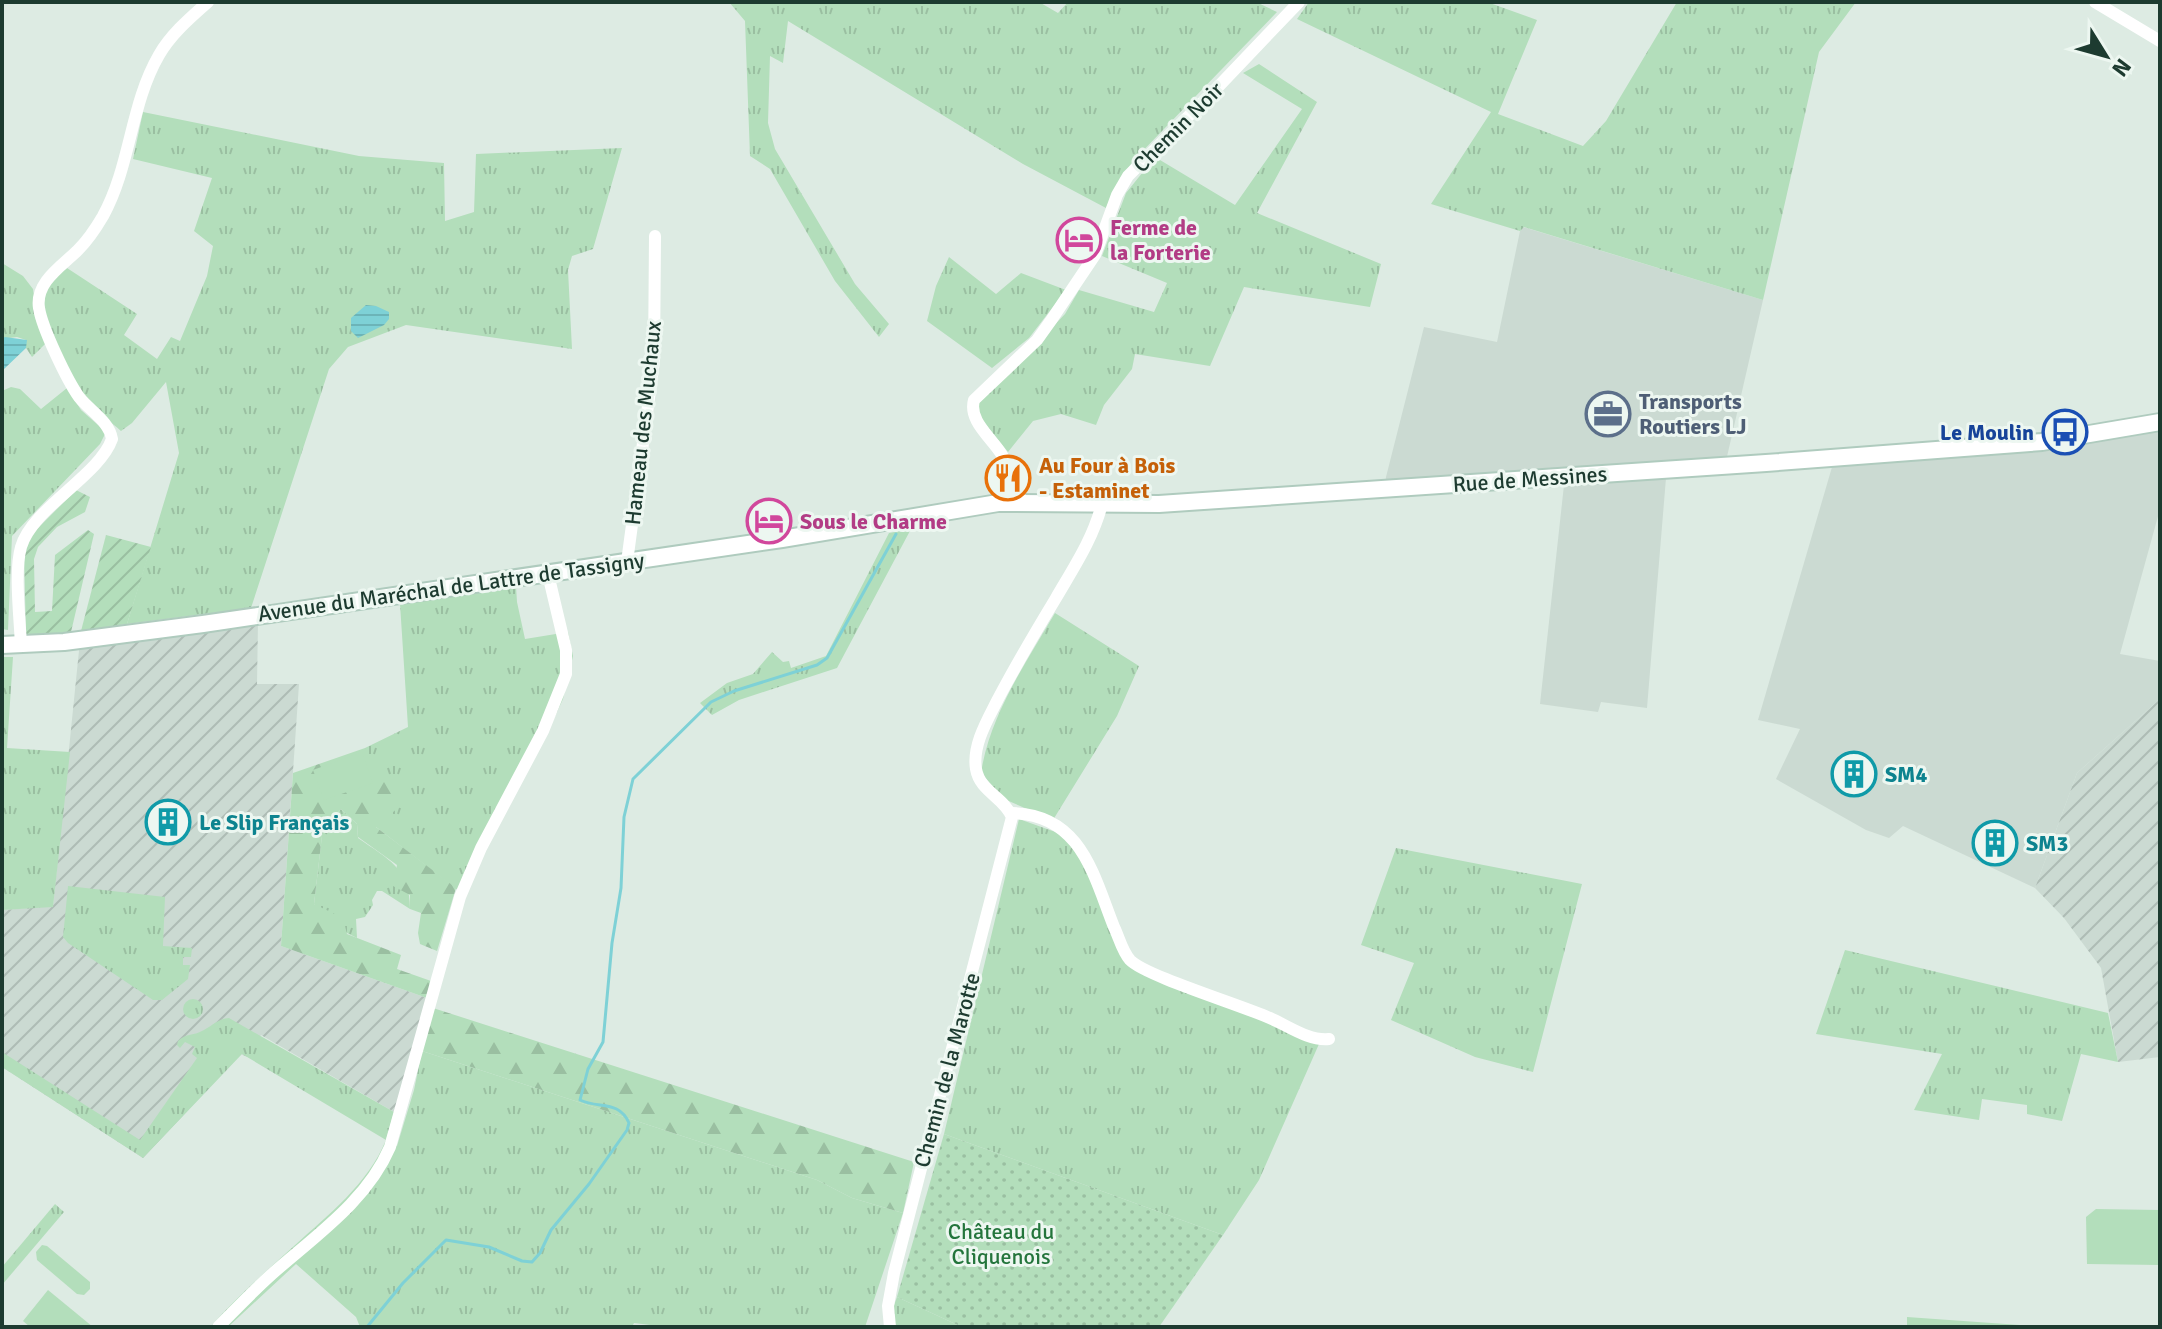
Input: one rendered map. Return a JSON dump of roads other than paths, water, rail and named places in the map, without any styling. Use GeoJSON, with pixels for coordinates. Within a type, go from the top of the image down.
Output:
{"type":"FeatureCollection","features":[{"type":"Feature","properties":{"kind":"main road","name":"Rue de Messines"},"geometry":{"type":"LineString","coordinates":[[899,521],[986,505],[1021,502],[1188,502],[2042,442],[2160,422]]}},
{"type":"Feature","properties":{"kind":"main road","name":"Avenue du Maréchal de Lattre de Tassigny"},"geometry":{"type":"LineString","coordinates":[[2,645],[96,639],[899,521]]}},
{"type":"Feature","properties":{"kind":"street"},"geometry":{"type":"LineString","coordinates":[[21,646],[19,560],[24,540],[37,522],[104,453],[112,439],[110,430],[83,401],[71,382],[40,312],[40,294],[49,278],[87,240],[106,210],[128,150],[143,91],[159,55],[180,27],[208,2]]}},
{"type":"Feature","properties":{"kind":"street","name":"Chemin Noir"},"geometry":{"type":"LineString","coordinates":[[1021,502],[1004,458],[975,418],[974,400],[1037,340],[1048,325],[1095,255],[1117,195],[1128,176],[1299,2]]}},
{"type":"Feature","properties":{"kind":"street"},"geometry":{"type":"LineString","coordinates":[[2095,2],[2160,41]]}},
{"type":"Feature","properties":{"kind":"street","name":"Hameau des Muchaux"},"geometry":{"type":"LineString","coordinates":[[627,562],[654,361],[655,236]]}},
{"type":"Feature","properties":{"kind":"street"},"geometry":{"type":"LineString","coordinates":[[1102,504],[1088,543],[1007,683],[978,746],[975,766],[979,779],[1011,813],[1047,821],[1065,831],[1078,844],[1092,868],[1119,938],[1132,962],[1153,973],[1255,1011],[1310,1037],[1329,1039]]}},
{"type":"Feature","properties":{"kind":"street"},"geometry":{"type":"LineString","coordinates":[[218,1327],[270,1275],[350,1205],[382,1165],[394,1136],[460,897],[481,848],[561,689],[568,661],[548,574]]}},
{"type":"Feature","properties":{"kind":"street","name":"Chemin de la Marotte"},"geometry":{"type":"LineString","coordinates":[[890,1327],[888,1306],[894,1273],[1011,813]]}},
{"type":"Feature","properties":{"kind":"water"},"geometry":{"type":"Polygon","coordinates":[[[366,305],[389,312],[389,319],[384,325],[358,338],[351,331],[351,318],[366,305]]]}},
{"type":"Feature","properties":{"kind":"water"},"geometry":{"type":"Polygon","coordinates":[[[2,339],[27,340],[26,348],[3,370],[2,339]]]}},
{"type":"Feature","properties":{"kind":"waterway"},"geometry":{"type":"LineString","coordinates":[[367,1327],[403,1283],[446,1240],[489,1247],[532,1262],[551,1230],[589,1184],[627,1130],[629,1123],[620,1111],[580,1100],[588,1069],[603,1042],[612,943],[621,888],[624,817],[633,779],[711,702],[734,691],[817,665],[827,658],[896,534]]}},
{"type":"Feature","properties":{"kind":"place","name":"Ferme de la Forterie"},"geometry":{"type":"Point","coordinates":[1079,240]}},
{"type":"Feature","properties":{"kind":"place","name":"Transports Routiers LJ"},"geometry":{"type":"Point","coordinates":[1608,414]}},
{"type":"Feature","properties":{"kind":"place","name":"Le Moulin"},"geometry":{"type":"Point","coordinates":[2065,432]}},
{"type":"Feature","properties":{"kind":"place","name":"Au Four à Bois - Estaminet"},"geometry":{"type":"Point","coordinates":[1008,478]}},
{"type":"Feature","properties":{"kind":"place","name":"Sous le Charme"},"geometry":{"type":"Point","coordinates":[769,521]}},
{"type":"Feature","properties":{"kind":"place","name":"SM4"},"geometry":{"type":"Point","coordinates":[1854,774]}},
{"type":"Feature","properties":{"kind":"place","name":"Le Slip Français"},"geometry":{"type":"Point","coordinates":[168,822]}},
{"type":"Feature","properties":{"kind":"place","name":"SM3"},"geometry":{"type":"Point","coordinates":[1995,843]}},
{"type":"Feature","properties":{"kind":"park label","name":"Château du Cliquenois"},"geometry":{"type":"Point","coordinates":[1001,1244]}}]}
